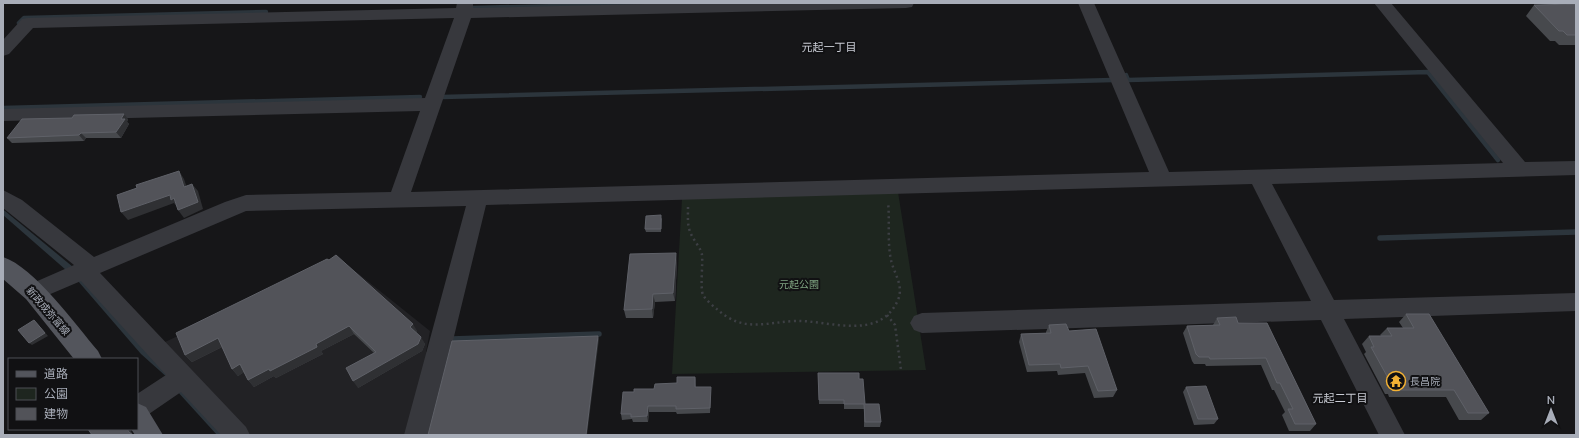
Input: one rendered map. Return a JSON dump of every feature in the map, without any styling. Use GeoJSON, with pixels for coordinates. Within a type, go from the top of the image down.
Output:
{"type":"FeatureCollection","features":[{"type":"Feature","properties":{"kind":"main road","name":"新政成弥富線"},"geometry":{"type":"LineString","coordinates":[[3,266],[34,292],[88,358]]}},
{"type":"Feature","properties":{"kind":"main road"},"geometry":{"type":"LineString","coordinates":[[138,417],[150,435]]}},
{"type":"Feature","properties":{"kind":"street"},"geometry":{"type":"LineString","coordinates":[[3,50],[28,23],[464,8],[906,3]]}},
{"type":"Feature","properties":{"kind":"street"},"geometry":{"type":"LineString","coordinates":[[1086,3],[1162,179]]}},
{"type":"Feature","properties":{"kind":"street"},"geometry":{"type":"LineString","coordinates":[[1382,3],[1519,169]]}},
{"type":"Feature","properties":{"kind":"street"},"geometry":{"type":"LineString","coordinates":[[398,200],[464,8]]}},
{"type":"Feature","properties":{"kind":"street"},"geometry":{"type":"LineString","coordinates":[[3,115],[432,104]]}},
{"type":"Feature","properties":{"kind":"street"},"geometry":{"type":"LineString","coordinates":[[34,292],[232,207],[246,203],[1576,168]]}},
{"type":"Feature","properties":{"kind":"street"},"geometry":{"type":"LineString","coordinates":[[1258,176],[1392,435]]}},
{"type":"Feature","properties":{"kind":"street"},"geometry":{"type":"LineString","coordinates":[[3,198],[15,205],[87,268],[182,378],[237,435]]}},
{"type":"Feature","properties":{"kind":"street"},"geometry":{"type":"LineString","coordinates":[[418,435],[478,198]]}},
{"type":"Feature","properties":{"kind":"street"},"geometry":{"type":"LineString","coordinates":[[922,323],[1576,302]]}},
{"type":"Feature","properties":{"kind":"street"},"geometry":{"type":"LineString","coordinates":[[138,407],[182,378]]}},
{"type":"Feature","properties":{"kind":"path"},"geometry":{"type":"LineString","coordinates":[[689,192],[688,222],[690,233],[702,253],[703,294],[720,313],[732,320],[753,325],[797,321],[835,326],[865,325],[879,322],[894,308],[899,298],[900,288],[898,276],[891,261],[888,237],[890,213],[885,187]]}},
{"type":"Feature","properties":{"kind":"path"},"geometry":{"type":"LineString","coordinates":[[887,315],[896,325],[901,370]]}},
{"type":"Feature","properties":{"kind":"shaded area"},"geometry":{"type":"Polygon","coordinates":[[[3,210],[73,267],[66,270],[3,215],[3,210]]]}},
{"type":"Feature","properties":{"kind":"shaded area"},"geometry":{"type":"Polygon","coordinates":[[[340,259],[430,331],[426,352],[430,352],[407,435],[245,435],[163,343],[340,259]]]}},
{"type":"Feature","properties":{"kind":"shaded area"},"geometry":{"type":"Polygon","coordinates":[[[82,279],[174,376],[169,379],[141,354],[78,281],[82,279]]]}},
{"type":"Feature","properties":{"kind":"shaded area"},"geometry":{"type":"Polygon","coordinates":[[[184,386],[228,435],[217,435],[177,391],[184,386]]]}},
{"type":"Feature","properties":{"kind":"green space","name":"元起公園"},"geometry":{"type":"Polygon","coordinates":[[[898,192],[926,370],[672,374],[682,199],[898,192]]]}},
{"type":"Feature","properties":{"kind":"building"},"geometry":{"type":"Polygon","coordinates":[[[1576,4],[1576,35],[1567,35],[1563,31],[1559,31],[1534,5],[1576,4]]]}},
{"type":"Feature","properties":{"kind":"building"},"geometry":{"type":"Polygon","coordinates":[[[124,114],[121,119],[125,119],[116,132],[7,138],[22,119],[72,118],[74,115],[124,114]]]}},
{"type":"Feature","properties":{"kind":"building"},"geometry":{"type":"Polygon","coordinates":[[[179,171],[184,187],[192,184],[198,202],[178,210],[174,198],[171,200],[170,195],[121,212],[117,195],[137,188],[136,185],[179,171]]]}},
{"type":"Feature","properties":{"kind":"building"},"geometry":{"type":"Polygon","coordinates":[[[661,215],[661,229],[645,229],[646,216],[661,215]]]}},
{"type":"Feature","properties":{"kind":"building"},"geometry":{"type":"Polygon","coordinates":[[[676,253],[673,293],[653,294],[652,309],[624,310],[630,254],[676,253]]]}},
{"type":"Feature","properties":{"kind":"building"},"geometry":{"type":"Polygon","coordinates":[[[336,255],[413,324],[410,327],[421,337],[418,344],[353,381],[346,368],[376,352],[349,326],[316,344],[317,347],[270,371],[269,369],[248,380],[240,364],[232,369],[218,338],[185,355],[176,333],[327,259],[329,260],[336,255]]]}},
{"type":"Feature","properties":{"kind":"building"},"geometry":{"type":"Polygon","coordinates":[[[1406,314],[1429,314],[1489,413],[1468,413],[1454,390],[1396,390],[1395,387],[1393,387],[1371,347],[1374,347],[1369,336],[1392,336],[1387,328],[1414,328],[1406,314]]]}},
{"type":"Feature","properties":{"kind":"building"},"geometry":{"type":"Polygon","coordinates":[[[1236,317],[1238,323],[1267,323],[1316,424],[1295,424],[1288,409],[1293,409],[1280,383],[1277,383],[1266,358],[1210,359],[1209,357],[1199,357],[1196,354],[1187,326],[1220,325],[1217,318],[1236,317]]]}},
{"type":"Feature","properties":{"kind":"building"},"geometry":{"type":"Polygon","coordinates":[[[34,320],[45,333],[29,343],[18,330],[34,320]]]}},
{"type":"Feature","properties":{"kind":"building"},"geometry":{"type":"Polygon","coordinates":[[[1066,324],[1069,331],[1096,329],[1117,390],[1098,391],[1088,366],[1061,368],[1060,364],[1029,365],[1021,334],[1051,333],[1049,325],[1066,324]]]}},
{"type":"Feature","properties":{"kind":"building"},"geometry":{"type":"Polygon","coordinates":[[[598,336],[586,435],[428,435],[452,341],[598,336]]]}},
{"type":"Feature","properties":{"kind":"building"},"geometry":{"type":"Polygon","coordinates":[[[818,373],[859,373],[859,379],[863,379],[865,404],[879,404],[881,422],[865,422],[864,404],[844,404],[844,400],[819,400],[818,373]]]}},
{"type":"Feature","properties":{"kind":"building"},"geometry":{"type":"Polygon","coordinates":[[[677,377],[695,377],[695,387],[711,387],[710,408],[676,409],[676,406],[648,406],[647,416],[631,417],[631,414],[621,414],[623,392],[634,392],[634,389],[654,389],[655,384],[677,383],[677,377]]]}},
{"type":"Feature","properties":{"kind":"building"},"geometry":{"type":"Polygon","coordinates":[[[1206,386],[1218,419],[1198,419],[1186,387],[1206,386]]]}},
{"type":"Feature","properties":{"kind":"building"},"geometry":{"type":"Polygon","coordinates":[[[89,430],[128,430],[133,435],[92,435],[89,430]]]}},
{"type":"Feature","properties":{"kind":"waterway"},"geometry":{"type":"LineString","coordinates":[[471,8],[684,3]]}},
{"type":"Feature","properties":{"kind":"waterway"},"geometry":{"type":"LineString","coordinates":[[19,23],[24,18],[266,12]]}},
{"type":"Feature","properties":{"kind":"waterway"},"geometry":{"type":"LineString","coordinates":[[1126,75],[1128,80],[1428,72],[1498,160]]}},
{"type":"Feature","properties":{"kind":"waterway"},"geometry":{"type":"LineString","coordinates":[[442,97],[1113,80]]}},
{"type":"Feature","properties":{"kind":"waterway"},"geometry":{"type":"LineString","coordinates":[[3,108],[420,97]]}},
{"type":"Feature","properties":{"kind":"waterway"},"geometry":{"type":"LineString","coordinates":[[1380,238],[1576,232]]}},
{"type":"Feature","properties":{"kind":"waterway"},"geometry":{"type":"LineString","coordinates":[[451,343],[452,339],[599,334]]}},
{"type":"Feature","properties":{"kind":"place","name":"長昌院"},"geometry":{"type":"Point","coordinates":[1396,381]}},
{"type":"Feature","properties":{"kind":"district","name":"元起一丁目"},"geometry":{"type":"Point","coordinates":[829,47]}},
{"type":"Feature","properties":{"kind":"district","name":"元起二丁目"},"geometry":{"type":"Point","coordinates":[1340,398]}}]}
